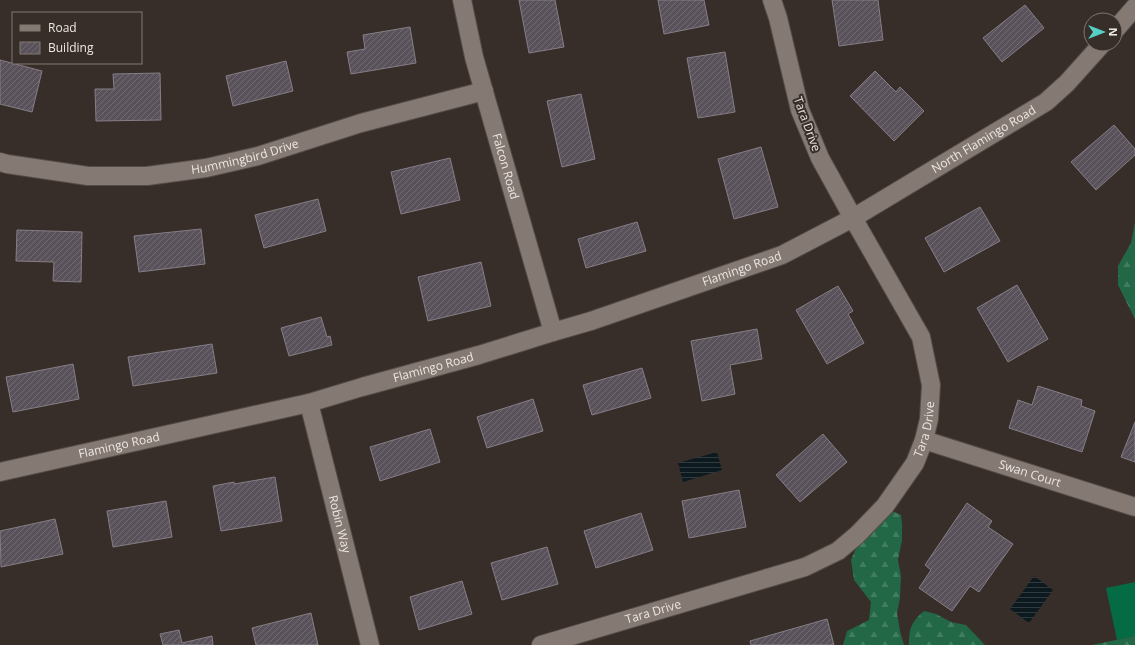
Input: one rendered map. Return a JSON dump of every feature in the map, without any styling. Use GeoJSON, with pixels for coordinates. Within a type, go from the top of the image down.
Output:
{"type":"FeatureCollection","features":[{"type":"Feature","properties":{"kind":"street","name":"Falcon Road"},"geometry":{"type":"LineString","coordinates":[[462,0],[474,57],[553,332]]}},
{"type":"Feature","properties":{"kind":"street","name":"Tara Drive"},"geometry":{"type":"LineString","coordinates":[[541,645],[805,567],[838,551],[857,535],[885,506],[915,463],[924,440],[929,418],[931,385],[921,338],[820,158],[800,110],[778,18],[772,0]]}},
{"type":"Feature","properties":{"kind":"street"},"geometry":{"type":"LineString","coordinates":[[1123,21],[1135,7]]}},
{"type":"Feature","properties":{"kind":"street","name":"North Flamingo Road"},"geometry":{"type":"LineString","coordinates":[[853,218],[1046,102],[1067,83],[1095,52]]}},
{"type":"Feature","properties":{"kind":"street","name":"Hummingbird Drive"},"geometry":{"type":"LineString","coordinates":[[0,162],[88,176],[147,176],[206,168],[258,156],[361,123],[484,91]]}},
{"type":"Feature","properties":{"kind":"street","name":"Flamingo Road"},"geometry":{"type":"LineString","coordinates":[[0,472],[308,403],[479,355],[591,321],[782,255],[853,218]]}},
{"type":"Feature","properties":{"kind":"street","name":"Robin Way"},"geometry":{"type":"LineString","coordinates":[[308,403],[370,645]]}},
{"type":"Feature","properties":{"kind":"street","name":"Swan Court"},"geometry":{"type":"LineString","coordinates":[[924,440],[1135,507]]}},
{"type":"Feature","properties":{"kind":"green space"},"geometry":{"type":"Polygon","coordinates":[[[1135,222],[1135,319],[1118,285],[1118,266],[1131,243],[1135,222]]]}},
{"type":"Feature","properties":{"kind":"green space"},"geometry":{"type":"Polygon","coordinates":[[[892,511],[901,515],[902,524],[902,540],[898,560],[901,576],[900,598],[897,613],[904,645],[843,645],[847,631],[869,620],[871,602],[854,580],[851,560],[862,535],[892,511]]]}},
{"type":"Feature","properties":{"kind":"green space"},"geometry":{"type":"Polygon","coordinates":[[[1135,582],[1135,636],[1117,640],[1106,588],[1135,582]]]}},
{"type":"Feature","properties":{"kind":"green space"},"geometry":{"type":"Polygon","coordinates":[[[924,611],[936,614],[951,622],[966,625],[985,645],[909,645],[912,626],[916,619],[924,611]]]}},
{"type":"Feature","properties":{"kind":"green space"},"geometry":{"type":"Polygon","coordinates":[[[1135,636],[1135,645],[1092,645],[1135,636]]]}},
{"type":"Feature","properties":{"kind":"shaded area"},"geometry":{"type":"Polygon","coordinates":[[[717,452],[722,470],[683,482],[678,463],[717,452]]]}},
{"type":"Feature","properties":{"kind":"shaded area"},"geometry":{"type":"Polygon","coordinates":[[[1034,576],[1053,590],[1029,623],[1010,609],[1034,576]]]}},
{"type":"Feature","properties":{"kind":"building"},"geometry":{"type":"Polygon","coordinates":[[[519,0],[555,0],[564,47],[529,53],[519,0]]]}},
{"type":"Feature","properties":{"kind":"building"},"geometry":{"type":"Polygon","coordinates":[[[658,0],[704,0],[709,25],[664,34],[658,0]]]}},
{"type":"Feature","properties":{"kind":"building"},"geometry":{"type":"Polygon","coordinates":[[[832,0],[878,0],[883,40],[839,46],[832,0]]]}},
{"type":"Feature","properties":{"kind":"building"},"geometry":{"type":"Polygon","coordinates":[[[1025,5],[1044,28],[1002,62],[983,38],[1025,5]]]}},
{"type":"Feature","properties":{"kind":"building"},"geometry":{"type":"Polygon","coordinates":[[[410,27],[416,63],[351,74],[347,52],[365,49],[363,35],[410,27]]]}},
{"type":"Feature","properties":{"kind":"building"},"geometry":{"type":"Polygon","coordinates":[[[725,52],[735,112],[698,118],[687,58],[725,52]]]}},
{"type":"Feature","properties":{"kind":"building"},"geometry":{"type":"Polygon","coordinates":[[[0,60],[42,71],[32,112],[0,104],[0,60]]]}},
{"type":"Feature","properties":{"kind":"building"},"geometry":{"type":"Polygon","coordinates":[[[286,61],[293,91],[233,106],[226,76],[286,61]]]}},
{"type":"Feature","properties":{"kind":"building"},"geometry":{"type":"Polygon","coordinates":[[[875,71],[896,92],[900,87],[924,111],[894,141],[850,96],[875,71]]]}},
{"type":"Feature","properties":{"kind":"building"},"geometry":{"type":"Polygon","coordinates":[[[160,73],[161,120],[96,121],[95,89],[114,89],[113,74],[160,73]]]}},
{"type":"Feature","properties":{"kind":"building"},"geometry":{"type":"Polygon","coordinates":[[[581,94],[595,159],[562,167],[547,101],[581,94]]]}},
{"type":"Feature","properties":{"kind":"building"},"geometry":{"type":"Polygon","coordinates":[[[1114,125],[1135,149],[1135,155],[1096,190],[1071,162],[1114,125]]]}},
{"type":"Feature","properties":{"kind":"building"},"geometry":{"type":"Polygon","coordinates":[[[761,147],[778,207],[734,219],[718,159],[761,147]]]}},
{"type":"Feature","properties":{"kind":"building"},"geometry":{"type":"Polygon","coordinates":[[[450,158],[460,200],[401,214],[391,172],[450,158]]]}},
{"type":"Feature","properties":{"kind":"building"},"geometry":{"type":"Polygon","coordinates":[[[318,199],[326,231],[264,248],[255,215],[318,199]]]}},
{"type":"Feature","properties":{"kind":"building"},"geometry":{"type":"Polygon","coordinates":[[[980,207],[1000,241],[944,272],[925,238],[980,207]]]}},
{"type":"Feature","properties":{"kind":"building"},"geometry":{"type":"Polygon","coordinates":[[[637,222],[646,251],[586,268],[578,239],[637,222]]]}},
{"type":"Feature","properties":{"kind":"building"},"geometry":{"type":"Polygon","coordinates":[[[201,229],[205,264],[139,272],[134,236],[201,229]]]}},
{"type":"Feature","properties":{"kind":"building"},"geometry":{"type":"Polygon","coordinates":[[[17,230],[82,232],[81,282],[53,281],[54,262],[16,261],[17,230]]]}},
{"type":"Feature","properties":{"kind":"building"},"geometry":{"type":"Polygon","coordinates":[[[481,262],[491,306],[428,321],[418,277],[481,262]]]}},
{"type":"Feature","properties":{"kind":"building"},"geometry":{"type":"Polygon","coordinates":[[[1017,285],[1048,339],[1008,362],[977,308],[1017,285]]]}},
{"type":"Feature","properties":{"kind":"building"},"geometry":{"type":"Polygon","coordinates":[[[838,286],[853,311],[848,314],[864,343],[827,364],[796,310],[838,286]]]}},
{"type":"Feature","properties":{"kind":"building"},"geometry":{"type":"Polygon","coordinates":[[[321,317],[327,337],[330,336],[332,345],[289,356],[281,328],[321,317]]]}},
{"type":"Feature","properties":{"kind":"building"},"geometry":{"type":"Polygon","coordinates":[[[757,329],[762,359],[730,365],[735,394],[702,401],[691,341],[757,329]]]}},
{"type":"Feature","properties":{"kind":"building"},"geometry":{"type":"Polygon","coordinates":[[[212,344],[217,373],[133,386],[128,357],[212,344]]]}},
{"type":"Feature","properties":{"kind":"building"},"geometry":{"type":"Polygon","coordinates":[[[73,364],[79,399],[13,412],[6,377],[73,364]]]}},
{"type":"Feature","properties":{"kind":"building"},"geometry":{"type":"Polygon","coordinates":[[[642,368],[651,398],[592,415],[583,385],[642,368]]]}},
{"type":"Feature","properties":{"kind":"building"},"geometry":{"type":"Polygon","coordinates":[[[1038,386],[1082,400],[1081,406],[1095,411],[1082,452],[1009,428],[1018,400],[1032,405],[1038,386]]]}},
{"type":"Feature","properties":{"kind":"building"},"geometry":{"type":"Polygon","coordinates":[[[533,399],[543,431],[487,448],[477,417],[533,399]]]}},
{"type":"Feature","properties":{"kind":"building"},"geometry":{"type":"Polygon","coordinates":[[[1135,422],[1135,462],[1121,457],[1135,422]]]}},
{"type":"Feature","properties":{"kind":"building"},"geometry":{"type":"Polygon","coordinates":[[[430,429],[440,462],[380,481],[370,447],[430,429]]]}},
{"type":"Feature","properties":{"kind":"building"},"geometry":{"type":"Polygon","coordinates":[[[823,434],[847,462],[800,502],[776,475],[823,434]]]}},
{"type":"Feature","properties":{"kind":"building"},"geometry":{"type":"Polygon","coordinates":[[[275,477],[282,521],[221,531],[213,486],[275,477]]]}},
{"type":"Feature","properties":{"kind":"building"},"geometry":{"type":"Polygon","coordinates":[[[739,490],[746,527],[689,538],[682,501],[739,490]]]}},
{"type":"Feature","properties":{"kind":"building"},"geometry":{"type":"Polygon","coordinates":[[[166,501],[172,537],[113,547],[107,511],[166,501]]]}},
{"type":"Feature","properties":{"kind":"building"},"geometry":{"type":"Polygon","coordinates":[[[967,503],[992,521],[988,527],[1013,544],[979,592],[970,586],[952,611],[919,588],[931,570],[925,565],[967,503]]]}},
{"type":"Feature","properties":{"kind":"building"},"geometry":{"type":"Polygon","coordinates":[[[641,513],[653,550],[596,568],[584,531],[641,513]]]}},
{"type":"Feature","properties":{"kind":"building"},"geometry":{"type":"Polygon","coordinates":[[[55,519],[63,554],[1,567],[0,531],[55,519]]]}},
{"type":"Feature","properties":{"kind":"building"},"geometry":{"type":"Polygon","coordinates":[[[547,547],[558,584],[502,600],[491,563],[547,547]]]}},
{"type":"Feature","properties":{"kind":"building"},"geometry":{"type":"Polygon","coordinates":[[[462,581],[472,614],[419,630],[410,597],[462,581]]]}},
{"type":"Feature","properties":{"kind":"building"},"geometry":{"type":"Polygon","coordinates":[[[311,613],[318,645],[256,645],[252,628],[311,613]]]}},
{"type":"Feature","properties":{"kind":"building"},"geometry":{"type":"Polygon","coordinates":[[[827,619],[834,645],[751,645],[750,641],[827,619]]]}},
{"type":"Feature","properties":{"kind":"building"},"geometry":{"type":"Polygon","coordinates":[[[179,630],[182,643],[212,636],[213,645],[163,645],[160,634],[179,630]]]}}]}
